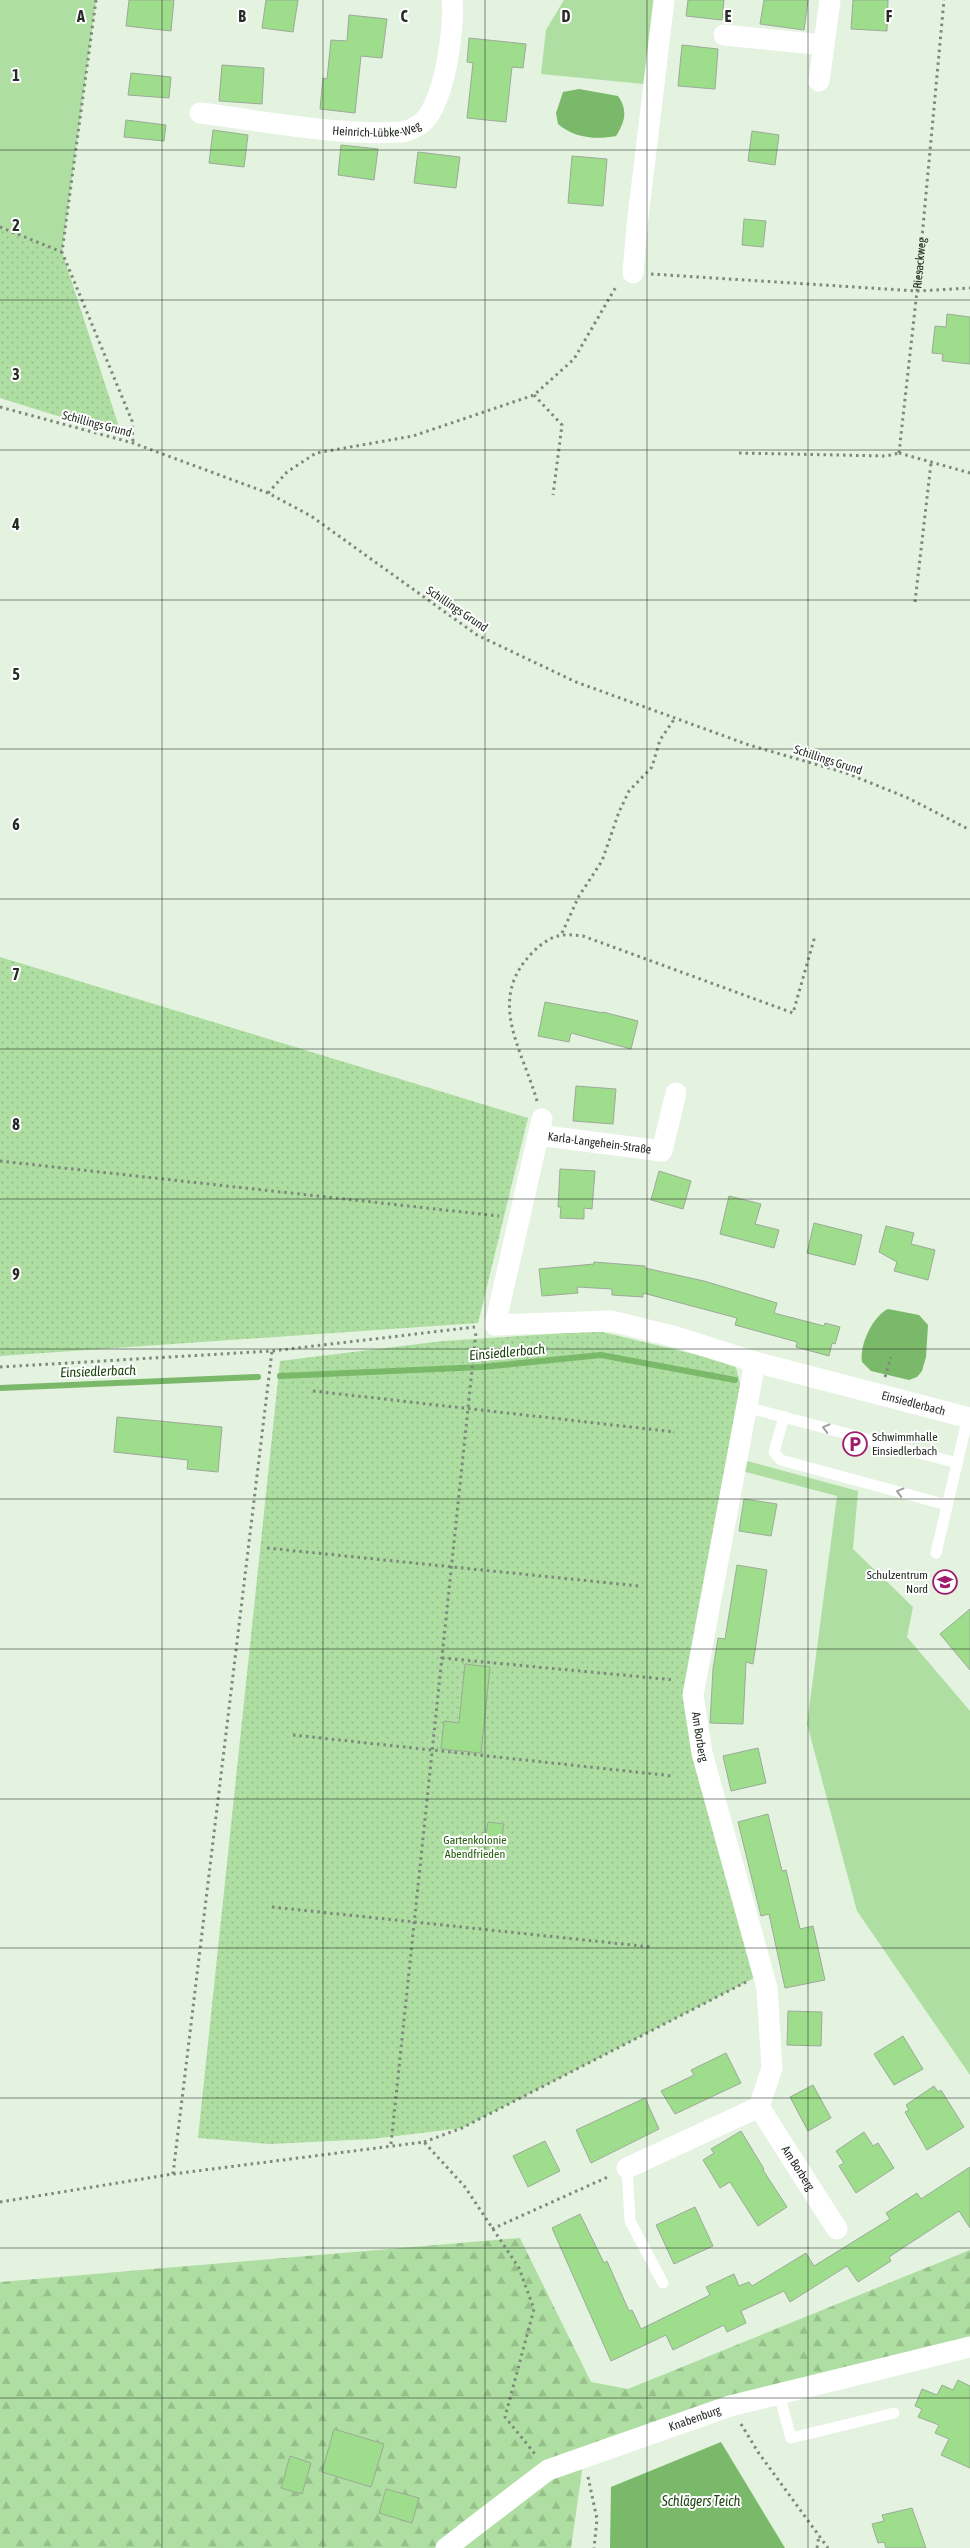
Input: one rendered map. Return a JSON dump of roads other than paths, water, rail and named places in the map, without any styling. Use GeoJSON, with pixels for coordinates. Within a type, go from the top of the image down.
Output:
{"type":"FeatureCollection","features":[{"type":"Feature","properties":{"kind":"street","name":"Heinrich-Lübke-Weg"},"geometry":{"type":"LineString","coordinates":[[200,113],[339,130],[403,132],[420,124],[435,108],[452,40],[452,0]]}},
{"type":"Feature","properties":{"kind":"street"},"geometry":{"type":"LineString","coordinates":[[633,273],[664,0]]}},
{"type":"Feature","properties":{"kind":"street"},"geometry":{"type":"LineString","coordinates":[[819,81],[830,0]]}},
{"type":"Feature","properties":{"kind":"street"},"geometry":{"type":"LineString","coordinates":[[724,35],[824,45]]}},
{"type":"Feature","properties":{"kind":"street","name":"Karla-Langehein-Straße"},"geometry":{"type":"LineString","coordinates":[[486,1326],[520,1218],[540,1127],[662,1151],[676,1093]]}},
{"type":"Feature","properties":{"kind":"street","name":"Einsiedlerbach"},"geometry":{"type":"LineString","coordinates":[[486,1326],[611,1321],[676,1337],[755,1362],[969,1417]]}},
{"type":"Feature","properties":{"kind":"street","name":"Am Borberg"},"geometry":{"type":"LineString","coordinates":[[755,1362],[694,1695],[702,1753],[767,1988],[772,2068],[759,2107],[837,2229]]}},
{"type":"Feature","properties":{"kind":"street"},"geometry":{"type":"LineString","coordinates":[[628,2168],[759,2107]]}},
{"type":"Feature","properties":{"kind":"street","name":"Knabenburg"},"geometry":{"type":"LineString","coordinates":[[446,2548],[548,2470],[730,2406],[970,2347]]}},
{"type":"Feature","properties":{"kind":"lane"},"geometry":{"type":"LineString","coordinates":[[746,1407],[957,1463]]}},
{"type":"Feature","properties":{"kind":"lane"},"geometry":{"type":"LineString","coordinates":[[784,1417],[774,1452],[781,1460],[947,1505]]}},
{"type":"Feature","properties":{"kind":"lane"},"geometry":{"type":"LineString","coordinates":[[936,1553],[969,1417]]}},
{"type":"Feature","properties":{"kind":"lane"},"geometry":{"type":"LineString","coordinates":[[628,2168],[630,2221],[663,2283]]}},
{"type":"Feature","properties":{"kind":"lane"},"geometry":{"type":"LineString","coordinates":[[779,2394],[791,2438],[894,2413]]}},
{"type":"Feature","properties":{"kind":"water"},"geometry":{"type":"Polygon","coordinates":[[[579,89],[618,96],[623,106],[624,116],[622,126],[616,136],[586,137],[564,129],[558,124],[556,113],[563,92],[579,89]]]}},
{"type":"Feature","properties":{"kind":"water"},"geometry":{"type":"Polygon","coordinates":[[[888,1309],[919,1315],[928,1325],[926,1357],[922,1371],[917,1377],[909,1380],[871,1371],[862,1362],[863,1348],[868,1332],[877,1318],[888,1309]]]}},
{"type":"Feature","properties":{"kind":"water","name":"Schlägers Teich"},"geometry":{"type":"Polygon","coordinates":[[[721,2442],[785,2548],[610,2548],[611,2487],[721,2442]]]}},
{"type":"Feature","properties":{"kind":"waterway","name":"Einsiedlerbach"},"geometry":{"type":"LineString","coordinates":[[280,1376],[482,1367],[601,1355],[735,1380]]}},
{"type":"Feature","properties":{"kind":"waterway","name":"Einsiedlerbach"},"geometry":{"type":"LineString","coordinates":[[0,1388],[258,1377]]}},
{"type":"Feature","properties":{"kind":"place","name":"Schwimmhalle Einsiedlerbach"},"geometry":{"type":"Point","coordinates":[855,1444]}},
{"type":"Feature","properties":{"kind":"place","name":"Schulzentrum Nord"},"geometry":{"type":"Point","coordinates":[945,1582]}},
{"type":"Feature","properties":{"kind":"park label","name":"Gartenkolonie Abendfrieden"},"geometry":{"type":"Point","coordinates":[475,1847]}}]}
